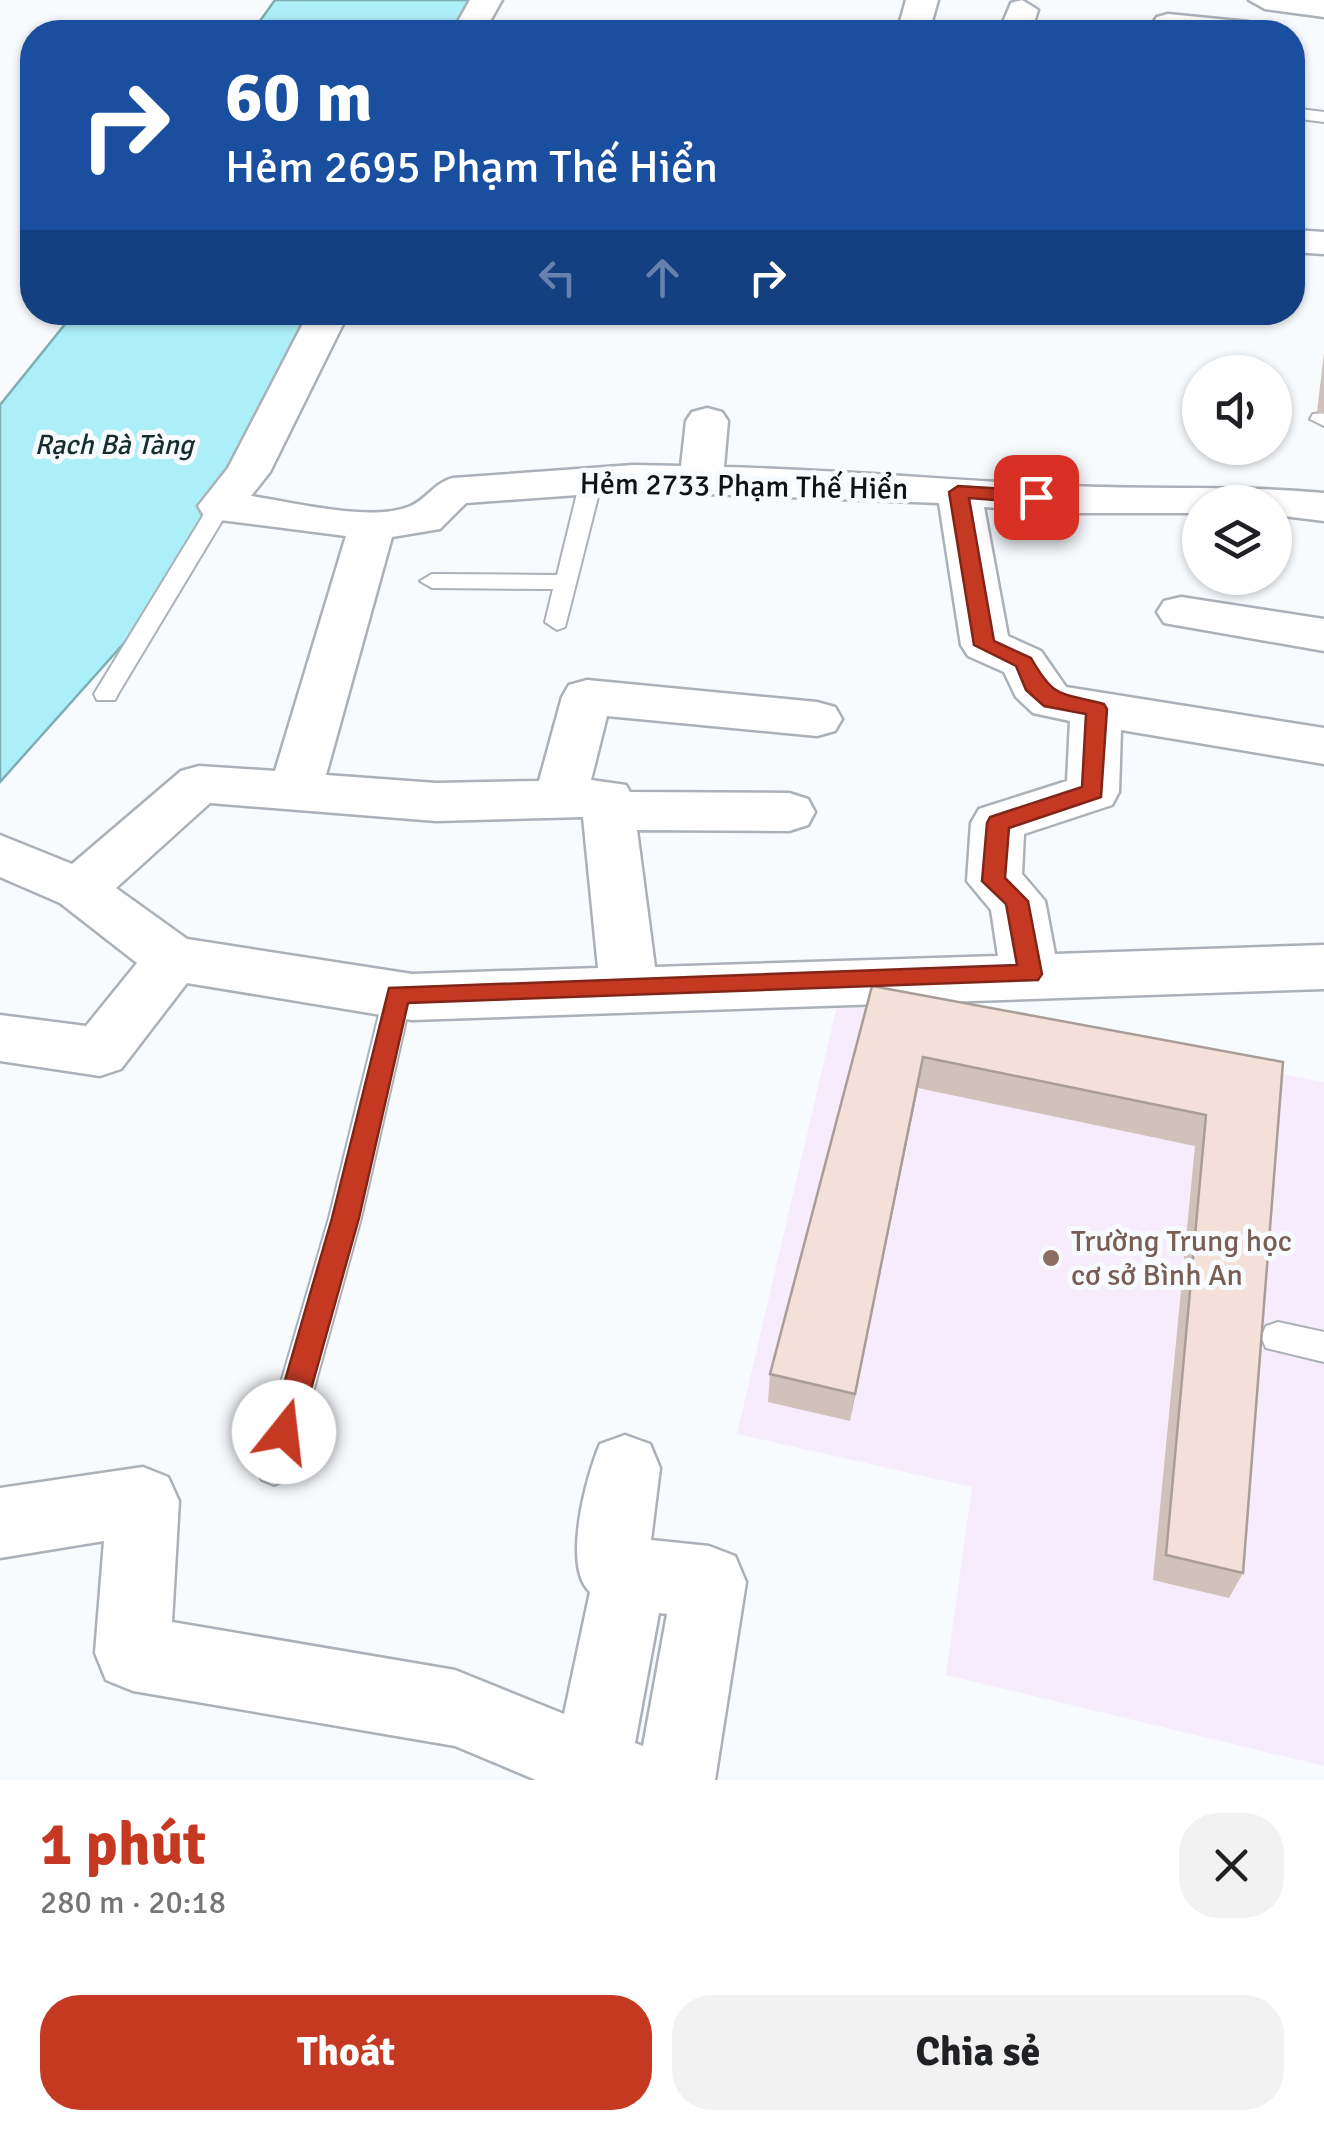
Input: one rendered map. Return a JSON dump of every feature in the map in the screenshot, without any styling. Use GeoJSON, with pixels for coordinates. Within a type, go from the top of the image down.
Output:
{"type":"FeatureCollection","features":[{"type":"Feature","properties":{"kind":"street"},"geometry":{"type":"LineString","coordinates":[[1266,0],[1324,7]]}},
{"type":"Feature","properties":{"kind":"street"},"geometry":{"type":"LineString","coordinates":[[220,506],[248,472],[322,325]]}},
{"type":"Feature","properties":{"kind":"street"},"geometry":{"type":"LineString","coordinates":[[701,480],[707,421]]}},
{"type":"Feature","properties":{"kind":"street","name":"Hẻm 2733 Phạm Thế Hiển"},"geometry":{"type":"LineString","coordinates":[[220,506],[372,526],[424,519],[453,491],[590,481],[701,480],[1076,500],[1257,500],[1324,507]]}},
{"type":"Feature","properties":{"kind":"street"},"geometry":{"type":"LineString","coordinates":[[958,492],[984,645],[1024,662],[1034,685],[1052,701],[1324,746]]}},
{"type":"Feature","properties":{"kind":"street"},"geometry":{"type":"LineString","coordinates":[[296,791],[372,526]]}},
{"type":"Feature","properties":{"kind":"street"},"geometry":{"type":"LineString","coordinates":[[1181,612],[1324,634]]}},
{"type":"Feature","properties":{"kind":"street"},"geometry":{"type":"LineString","coordinates":[[629,990],[585,805],[587,698],[817,718]]}},
{"type":"Feature","properties":{"kind":"street"},"geometry":{"type":"LineString","coordinates":[[1030,974],[1017,901],[994,881],[998,823],[1093,792],[1096,709]]}},
{"type":"Feature","properties":{"kind":"street"},"geometry":{"type":"LineString","coordinates":[[78,889],[199,784],[436,802],[789,812]]}},
{"type":"Feature","properties":{"kind":"street"},"geometry":{"type":"LineString","coordinates":[[0,855],[78,889],[173,960],[398,994],[1324,968]]}},
{"type":"Feature","properties":{"kind":"street"},"geometry":{"type":"LineString","coordinates":[[0,1038],[100,1052],[173,960]]}},
{"type":"Feature","properties":{"kind":"street"},"geometry":{"type":"LineString","coordinates":[[625,1468],[612,1565],[630,1574],[709,1582],[676,1780]]}},
{"type":"Feature","properties":{"kind":"street"},"geometry":{"type":"LineString","coordinates":[[2,1534],[143,1500],[133,1653],[455,1708],[611,1772],[630,1574]]}},
{"type":"Feature","properties":{"kind":"lane"},"geometry":{"type":"LineString","coordinates":[[557,622],[590,481]]}},
{"type":"Feature","properties":{"kind":"lane"},"geometry":{"type":"LineString","coordinates":[[106,694],[220,506]]}},
{"type":"Feature","properties":{"kind":"lane"},"geometry":{"type":"LineString","coordinates":[[432,580],[567,582]]}},
{"type":"Feature","properties":{"kind":"lane"},"geometry":{"type":"LineString","coordinates":[[274,1468],[346,1218],[398,994]]}},
{"type":"Feature","properties":{"kind":"lane"},"geometry":{"type":"LineString","coordinates":[[1278,1336],[1324,1347]]}},
{"type":"Feature","properties":{"kind":"shaded area","name":"Trường Trung học cơ sở Bình An"},"geometry":{"type":"Polygon","coordinates":[[[840,993],[1324,1082],[1324,1766],[946,1675],[972,1487],[737,1434],[840,993]]]}},
{"type":"Feature","properties":{"kind":"water"},"geometry":{"type":"Polygon","coordinates":[[[275,0],[477,0],[464,20],[261,20],[275,0]]]}},
{"type":"Feature","properties":{"kind":"water","name":"Rạch Bà Tàng"},"geometry":{"type":"Polygon","coordinates":[[[64,325],[301,325],[230,470],[133,633],[0,782],[0,405],[64,325]]]}},
{"type":"Feature","properties":{"kind":"building"},"geometry":{"type":"Polygon","coordinates":[[[872,986],[1283,1062],[1243,1573],[1166,1555],[1206,1115],[923,1057],[855,1394],[770,1374],[872,986]]]}},
{"type":"Feature","properties":{"kind":"place","name":"Trường Trung học cơ sở Bình An"},"geometry":{"type":"Point","coordinates":[1051,1258]}},
{"type":"Feature","properties":{"kind":"route"},"geometry":{"type":"LineString","coordinates":[[284,1432],[346,1218],[398,994],[629,990],[1030,974],[1017,901],[994,881],[998,823],[1093,792],[1096,709],[1052,701],[1034,685],[1024,662],[984,645],[958,492],[1036,497]]}}]}
